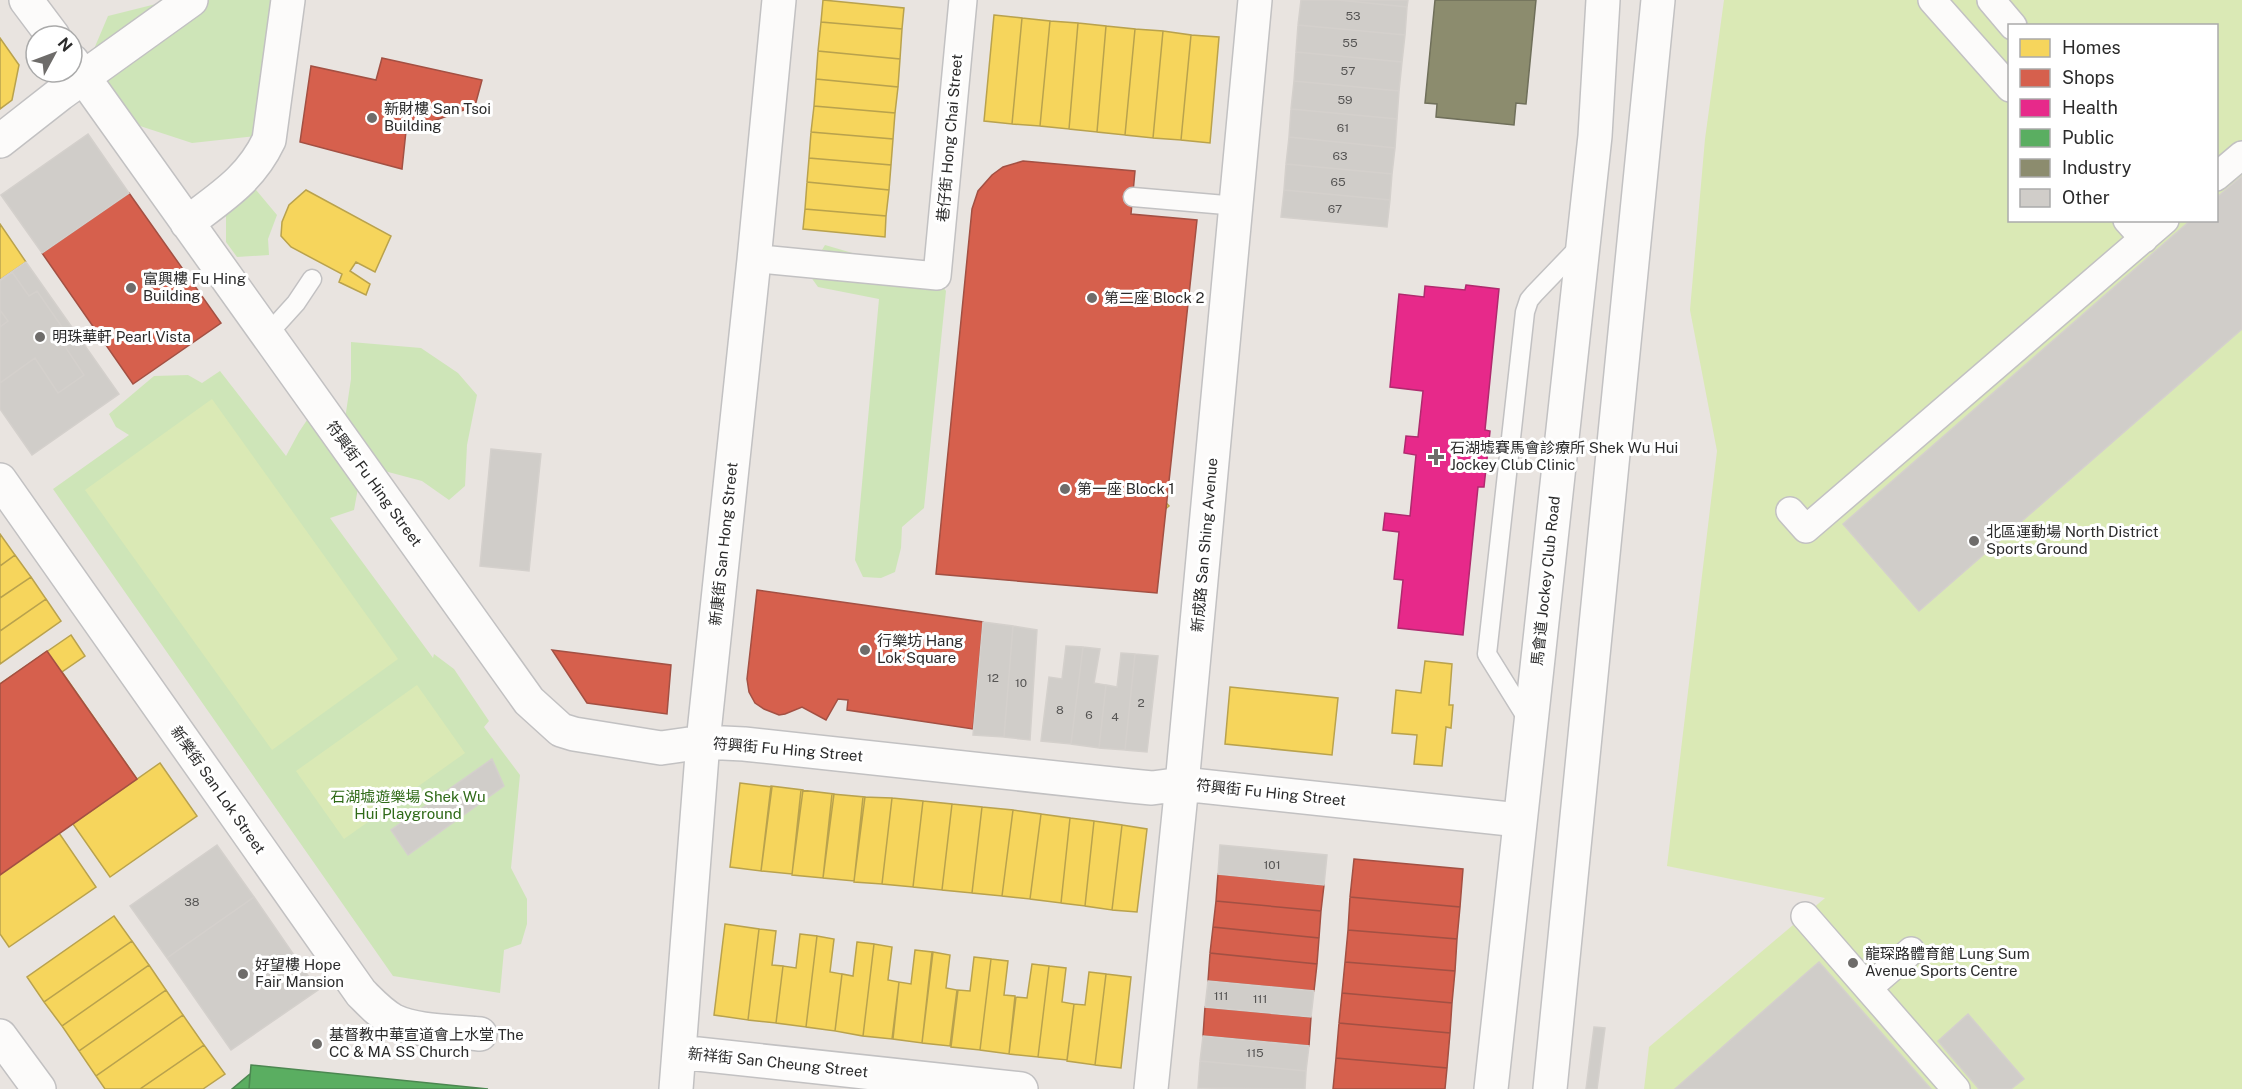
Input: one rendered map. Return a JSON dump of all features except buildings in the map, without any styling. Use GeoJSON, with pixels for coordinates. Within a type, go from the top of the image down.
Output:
{"type":"FeatureCollection","features":[{"type":"Feature","properties":{"kind":"street"},"geometry":{"type":"LineString","coordinates":[[26,0],[44,24]]}},
{"type":"Feature","properties":{"kind":"street"},"geometry":{"type":"LineString","coordinates":[[84,65],[191,0]]}},
{"type":"Feature","properties":{"kind":"street"},"geometry":{"type":"LineString","coordinates":[[187,224],[245,178],[261,157],[269,140],[288,0]]}},
{"type":"Feature","properties":{"kind":"street","name":"新康街 San Hong Street"},"geometry":{"type":"LineString","coordinates":[[676,1089],[703,742],[779,0]]}},
{"type":"Feature","properties":{"kind":"street","name":"巷仔街 Hong Chai Street"},"geometry":{"type":"LineString","coordinates":[[771,260],[937,276],[963,0]]}},
{"type":"Feature","properties":{"kind":"street","name":"馬會道 Jockey Club Road"},"geometry":{"type":"LineString","coordinates":[[1491,1089],[1595,136],[1603,0]]}},
{"type":"Feature","properties":{"kind":"street"},"geometry":{"type":"LineString","coordinates":[[1551,1089],[1658,0]]}},
{"type":"Feature","properties":{"kind":"street"},"geometry":{"type":"LineString","coordinates":[[1932,0],[2008,86]]}},
{"type":"Feature","properties":{"kind":"street"},"geometry":{"type":"LineString","coordinates":[[1991,0],[2011,24]]}},
{"type":"Feature","properties":{"kind":"street","name":"新成路 San Shing Avenue"},"geometry":{"type":"LineString","coordinates":[[1151,1089],[1237,206],[1253,1]]}},
{"type":"Feature","properties":{"kind":"street","name":"符興街 Fu Hing Street"},"geometry":{"type":"LineString","coordinates":[[84,78],[529,701],[561,730],[661,748],[703,742],[744,744],[1152,788],[1182,784],[1519,820]]}},
{"type":"Feature","properties":{"kind":"street"},"geometry":{"type":"LineString","coordinates":[[0,141],[62,84]]}},
{"type":"Feature","properties":{"kind":"street"},"geometry":{"type":"LineString","coordinates":[[2218,176],[2242,155]]}},
{"type":"Feature","properties":{"kind":"street"},"geometry":{"type":"LineString","coordinates":[[1790,512],[1806,529],[2136,230],[2159,222]]}},
{"type":"Feature","properties":{"kind":"street","name":"新樂街 San Lok Street"},"geometry":{"type":"LineString","coordinates":[[0,480],[361,993],[393,1021],[408,1026],[480,1034]]}},
{"type":"Feature","properties":{"kind":"street"},"geometry":{"type":"LineString","coordinates":[[1806,916],[1956,1089]]}},
{"type":"Feature","properties":{"kind":"street"},"geometry":{"type":"LineString","coordinates":[[1868,988],[1911,951]]}},
{"type":"Feature","properties":{"kind":"street"},"geometry":{"type":"LineString","coordinates":[[0,1036],[37,1087]]}},
{"type":"Feature","properties":{"kind":"street","name":"新祥街 San Cheung Street"},"geometry":{"type":"LineString","coordinates":[[679,1052],[1021,1089]]}},
{"type":"Feature","properties":{"kind":"lane"},"geometry":{"type":"LineString","coordinates":[[1133,197],[1237,206]]}},
{"type":"Feature","properties":{"kind":"lane"},"geometry":{"type":"LineString","coordinates":[[1531,725],[1487,654],[1525,312],[1534,294],[1583,243]]}},
{"type":"Feature","properties":{"kind":"lane"},"geometry":{"type":"LineString","coordinates":[[267,334],[296,303],[312,279]]}},
{"type":"Feature","properties":{"kind":"lane"},"geometry":{"type":"LineString","coordinates":[[0,1064],[37,1087]]}},
{"type":"Feature","properties":{"kind":"green space"},"geometry":{"type":"Polygon","coordinates":[[[172,0],[272,0],[257,136],[192,143],[137,125],[106,86],[94,49],[108,16],[172,0]]]}},
{"type":"Feature","properties":{"kind":"green space","name":"北區運動場 North District Sports Ground"},"geometry":{"type":"Polygon","coordinates":[[[1724,0],[2242,0],[2242,1089],[1644,1089],[1649,1047],[1825,898],[1667,866],[1717,451],[1690,310],[1705,139],[1724,0]]]}},
{"type":"Feature","properties":{"kind":"green space"},"geometry":{"type":"Polygon","coordinates":[[[252,185],[277,215],[268,239],[269,255],[237,257],[226,242],[226,208],[252,185]]]}},
{"type":"Feature","properties":{"kind":"green space"},"geometry":{"type":"Polygon","coordinates":[[[825,245],[866,257],[926,263],[946,291],[924,508],[902,527],[901,548],[895,572],[881,578],[863,577],[855,560],[879,299],[818,287],[808,273],[825,245]]]}},
{"type":"Feature","properties":{"kind":"green space"},"geometry":{"type":"Polygon","coordinates":[[[351,342],[421,348],[458,373],[477,395],[467,445],[465,486],[449,500],[422,481],[377,469],[345,419],[351,379],[351,342]]]}},
{"type":"Feature","properties":{"kind":"green space","name":"石湖墟遊樂場 Shek Wu Hui Playground"},"geometry":{"type":"Polygon","coordinates":[[[220,371],[286,456],[309,417],[358,488],[354,510],[330,518],[433,658],[434,654],[454,669],[489,721],[484,727],[520,775],[511,868],[527,899],[527,924],[521,944],[504,950],[500,993],[393,976],[53,489],[129,435],[116,427],[109,414],[154,376],[188,375],[202,383],[220,371]]]}},
{"type":"Feature","properties":{"kind":"green space"},"geometry":{"type":"Polygon","coordinates":[[[212,399],[398,659],[272,750],[85,490],[212,399]]]}},
{"type":"Feature","properties":{"kind":"green space"},"geometry":{"type":"Polygon","coordinates":[[[417,685],[465,753],[344,839],[296,771],[417,685]]]}},
{"type":"Feature","properties":{"kind":"place","name":"新財樓 San Tsoi Building"},"geometry":{"type":"Point","coordinates":[372,118]}},
{"type":"Feature","properties":{"kind":"place","name":"富興樓 Fu Hing Building"},"geometry":{"type":"Point","coordinates":[131,288]}},
{"type":"Feature","properties":{"kind":"place","name":"第二座 Block 2"},"geometry":{"type":"Point","coordinates":[1092,298]}},
{"type":"Feature","properties":{"kind":"place","name":"明珠華軒 Pearl Vista"},"geometry":{"type":"Point","coordinates":[40,337]}},
{"type":"Feature","properties":{"kind":"place","name":"石湖墟賽馬會診療所 Shek Wu Hui Jockey Club Clinic"},"geometry":{"type":"Point","coordinates":[1436,457]}},
{"type":"Feature","properties":{"kind":"place","name":"第一座 Block 1"},"geometry":{"type":"Point","coordinates":[1065,489]}},
{"type":"Feature","properties":{"kind":"place","name":"北區運動場 North District Sports Ground"},"geometry":{"type":"Point","coordinates":[1974,541]}},
{"type":"Feature","properties":{"kind":"place","name":"行樂坊 Hang Lok Square"},"geometry":{"type":"Point","coordinates":[865,650]}},
{"type":"Feature","properties":{"kind":"place","name":"龍琛路體育館 Lung Sum Avenue Sports Centre"},"geometry":{"type":"Point","coordinates":[1853,963]}},
{"type":"Feature","properties":{"kind":"place","name":"好望樓 Hope Fair Mansion"},"geometry":{"type":"Point","coordinates":[243,974]}},
{"type":"Feature","properties":{"kind":"place","name":"基督教中華宣道會上水堂 The CC & MA SS Church"},"geometry":{"type":"Point","coordinates":[317,1044]}}]}
